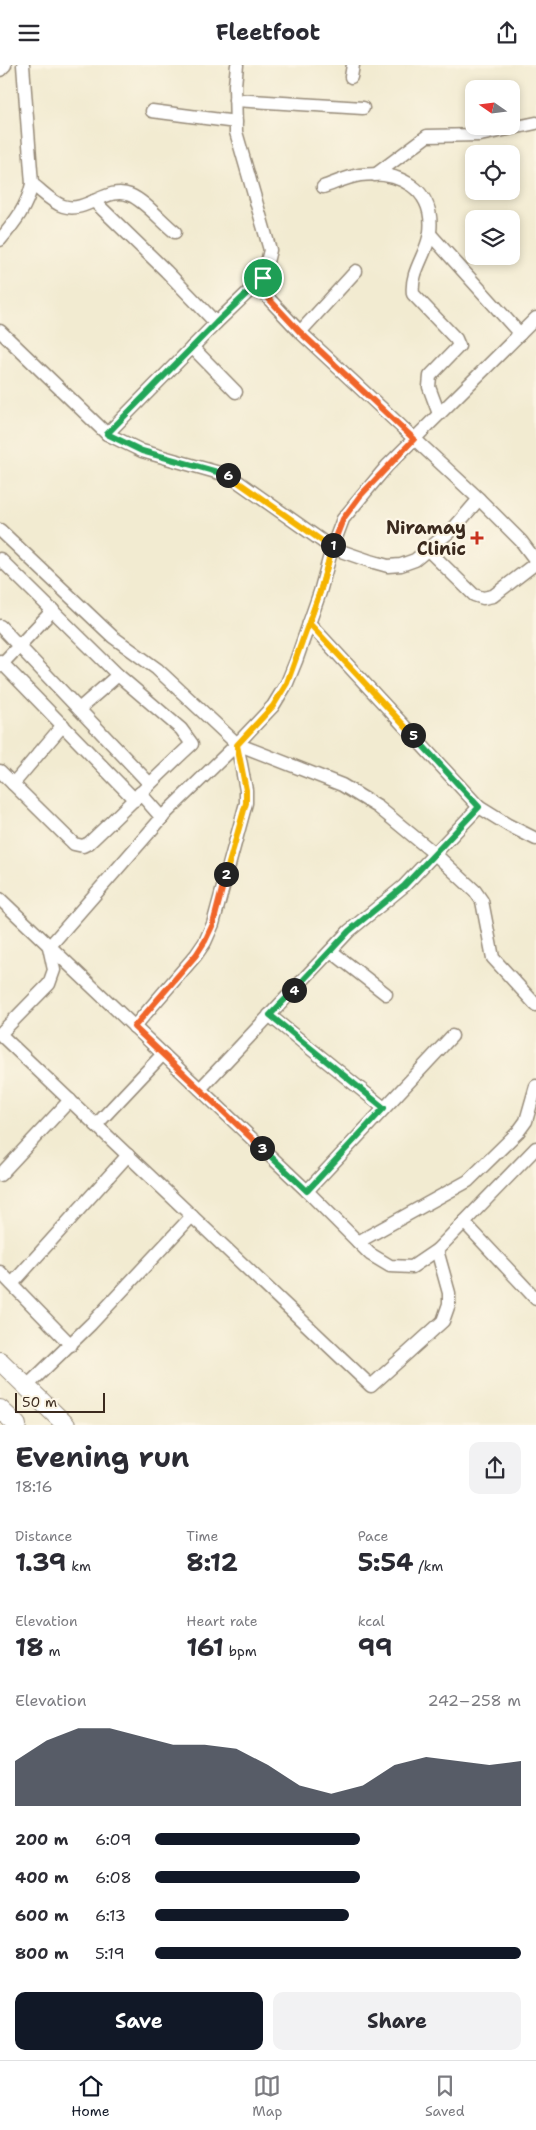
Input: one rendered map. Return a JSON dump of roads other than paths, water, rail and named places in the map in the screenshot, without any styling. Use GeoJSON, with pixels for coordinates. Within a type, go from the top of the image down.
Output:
{"type":"FeatureCollection","features":[{"type":"Feature","properties":{"kind":"street"},"geometry":{"type":"LineString","coordinates":[[0,70],[5,65]]}},
{"type":"Feature","properties":{"kind":"street"},"geometry":{"type":"LineString","coordinates":[[0,240],[20,215],[29,199],[32,184],[23,65]]}},
{"type":"Feature","properties":{"kind":"street"},"geometry":{"type":"LineString","coordinates":[[107,434],[263,278],[268,265],[270,250],[236,132],[237,65]]}},
{"type":"Feature","properties":{"kind":"street"},"geometry":{"type":"LineString","coordinates":[[235,99],[363,108]]}},
{"type":"Feature","properties":{"kind":"street"},"geometry":{"type":"LineString","coordinates":[[152,111],[236,122]]}},
{"type":"Feature","properties":{"kind":"street"},"geometry":{"type":"LineString","coordinates":[[375,175],[427,136],[480,135],[536,123]]}},
{"type":"Feature","properties":{"kind":"street"},"geometry":{"type":"LineString","coordinates":[[323,187],[354,177],[375,175],[402,181],[421,194],[429,207],[430,234],[414,278],[413,294],[456,339],[459,345],[457,350],[430,376],[428,382],[439,414]]}},
{"type":"Feature","properties":{"kind":"street"},"geometry":{"type":"LineString","coordinates":[[32,184],[63,206],[76,207],[112,194],[131,195],[175,232]]}},
{"type":"Feature","properties":{"kind":"street"},"geometry":{"type":"LineString","coordinates":[[94,201],[216,323]]}},
{"type":"Feature","properties":{"kind":"street"},"geometry":{"type":"LineString","coordinates":[[430,234],[520,334]]}},
{"type":"Feature","properties":{"kind":"street"},"geometry":{"type":"LineString","coordinates":[[300,332],[356,271]]}},
{"type":"Feature","properties":{"kind":"street"},"geometry":{"type":"LineString","coordinates":[[263,278],[269,299],[300,332],[479,499],[521,541],[536,562],[493,597],[483,598],[474,595],[429,551]]}},
{"type":"Feature","properties":{"kind":"street"},"geometry":{"type":"LineString","coordinates":[[49,947],[162,818],[237,745],[273,706],[287,683],[320,592],[332,548],[343,519],[366,490],[414,439],[536,318]]}},
{"type":"Feature","properties":{"kind":"street"},"geometry":{"type":"LineString","coordinates":[[0,331],[107,434],[142,451],[230,476],[332,548],[388,566],[402,565],[415,560],[429,551],[479,499]]}},
{"type":"Feature","properties":{"kind":"street"},"geometry":{"type":"LineString","coordinates":[[192,347],[236,392]]}},
{"type":"Feature","properties":{"kind":"street"},"geometry":{"type":"LineString","coordinates":[[0,530],[113,637],[157,669],[237,745],[342,785],[378,807],[435,854],[475,891],[482,901],[493,958],[536,1005]]}},
{"type":"Feature","properties":{"kind":"street"},"geometry":{"type":"LineString","coordinates":[[0,559],[118,675],[181,729],[192,744],[149,783],[138,797],[89,843],[83,846],[74,844],[0,771]]}},
{"type":"Feature","properties":{"kind":"street"},"geometry":{"type":"LineString","coordinates":[[53,610],[1,663],[138,797],[162,818]]}},
{"type":"Feature","properties":{"kind":"street"},"geometry":{"type":"LineString","coordinates":[[309,623],[479,807],[536,839]]}},
{"type":"Feature","properties":{"kind":"street"},"geometry":{"type":"LineString","coordinates":[[0,626],[149,783]]}},
{"type":"Feature","properties":{"kind":"street"},"geometry":{"type":"LineString","coordinates":[[79,709],[118,675]]}},
{"type":"Feature","properties":{"kind":"street"},"geometry":{"type":"LineString","coordinates":[[13,784],[64,725]]}},
{"type":"Feature","properties":{"kind":"street"},"geometry":{"type":"LineString","coordinates":[[134,1027],[196,955],[213,924],[246,803],[246,790],[237,745]]}},
{"type":"Feature","properties":{"kind":"street"},"geometry":{"type":"LineString","coordinates":[[200,1089],[349,931],[404,886],[479,807]]}},
{"type":"Feature","properties":{"kind":"street"},"geometry":{"type":"LineString","coordinates":[[0,899],[307,1191],[358,1243],[370,1254],[390,1265],[412,1267],[437,1250],[536,1148]]}},
{"type":"Feature","properties":{"kind":"street"},"geometry":{"type":"LineString","coordinates":[[49,947],[54,970],[49,984],[0,1034],[371,1386],[443,1321],[449,1304],[449,1293],[437,1250]]}},
{"type":"Feature","properties":{"kind":"street"},"geometry":{"type":"LineString","coordinates":[[331,951],[386,994]]}},
{"type":"Feature","properties":{"kind":"street"},"geometry":{"type":"LineString","coordinates":[[270,1015],[384,1108]]}},
{"type":"Feature","properties":{"kind":"street"},"geometry":{"type":"LineString","coordinates":[[307,1191],[452,1035]]}},
{"type":"Feature","properties":{"kind":"street"},"geometry":{"type":"LineString","coordinates":[[96,1125],[163,1054]]}},
{"type":"Feature","properties":{"kind":"street"},"geometry":{"type":"LineString","coordinates":[[358,1243],[468,1181],[526,1121],[536,1086]]}},
{"type":"Feature","properties":{"kind":"street"},"geometry":{"type":"LineString","coordinates":[[0,1175],[70,1100]]}},
{"type":"Feature","properties":{"kind":"street"},"geometry":{"type":"LineString","coordinates":[[12,1284],[128,1155]]}},
{"type":"Feature","properties":{"kind":"street"},"geometry":{"type":"LineString","coordinates":[[26,1387],[71,1345],[192,1216]]}},
{"type":"Feature","properties":{"kind":"street"},"geometry":{"type":"LineString","coordinates":[[464,1222],[536,1299]]}},
{"type":"Feature","properties":{"kind":"street"},"geometry":{"type":"LineString","coordinates":[[0,1273],[71,1345]]}},
{"type":"Feature","properties":{"kind":"street"},"geometry":{"type":"LineString","coordinates":[[0,1361],[66,1425]]}},
{"type":"Feature","properties":{"kind":"street"},"geometry":{"type":"LineString","coordinates":[[0,1409],[17,1425]]}},
{"type":"Feature","properties":{"kind":"place","name":"Niramay Clinic"},"geometry":{"type":"Point","coordinates":[477,538]}}]}
